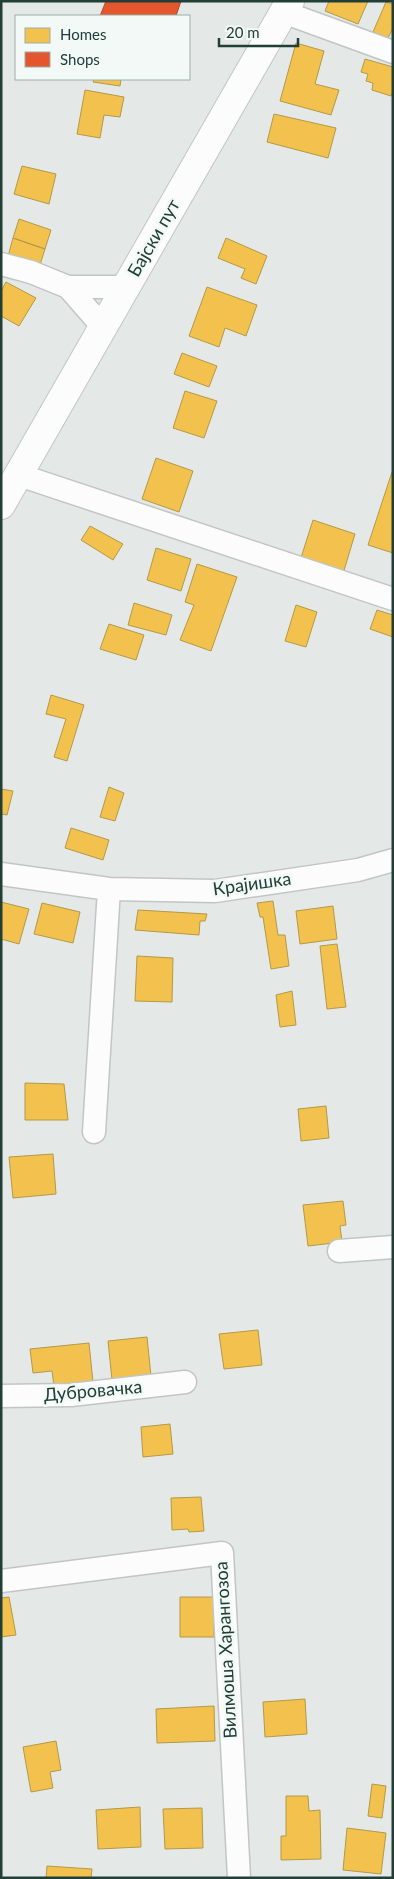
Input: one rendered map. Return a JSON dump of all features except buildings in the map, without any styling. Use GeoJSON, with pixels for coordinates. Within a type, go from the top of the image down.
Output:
{"type":"FeatureCollection","features":[{"type":"Feature","properties":{"kind":"street"},"geometry":{"type":"LineString","coordinates":[[286,7],[393,52]]}},
{"type":"Feature","properties":{"kind":"street","name":"Бајски пут"},"geometry":{"type":"LineString","coordinates":[[1,505],[286,7]]}},
{"type":"Feature","properties":{"kind":"street"},"geometry":{"type":"LineString","coordinates":[[1,264],[31,272],[68,287],[126,287]]}},
{"type":"Feature","properties":{"kind":"street"},"geometry":{"type":"LineString","coordinates":[[68,287],[103,327]]}},
{"type":"Feature","properties":{"kind":"street"},"geometry":{"type":"LineString","coordinates":[[19,475],[393,599]]}},
{"type":"Feature","properties":{"kind":"street","name":"Крајишка"},"geometry":{"type":"LineString","coordinates":[[1,874],[109,889],[215,891],[358,870],[393,860]]}},
{"type":"Feature","properties":{"kind":"street"},"geometry":{"type":"LineString","coordinates":[[94,1132],[109,889]]}},
{"type":"Feature","properties":{"kind":"street"},"geometry":{"type":"LineString","coordinates":[[339,1251],[393,1247]]}},
{"type":"Feature","properties":{"kind":"street","name":"Дубровачка"},"geometry":{"type":"LineString","coordinates":[[1,1396],[71,1395],[185,1382]]}},
{"type":"Feature","properties":{"kind":"street","name":"Вилмоша Харангозоа"},"geometry":{"type":"LineString","coordinates":[[1,1581],[222,1553],[239,1878]]}}]}
